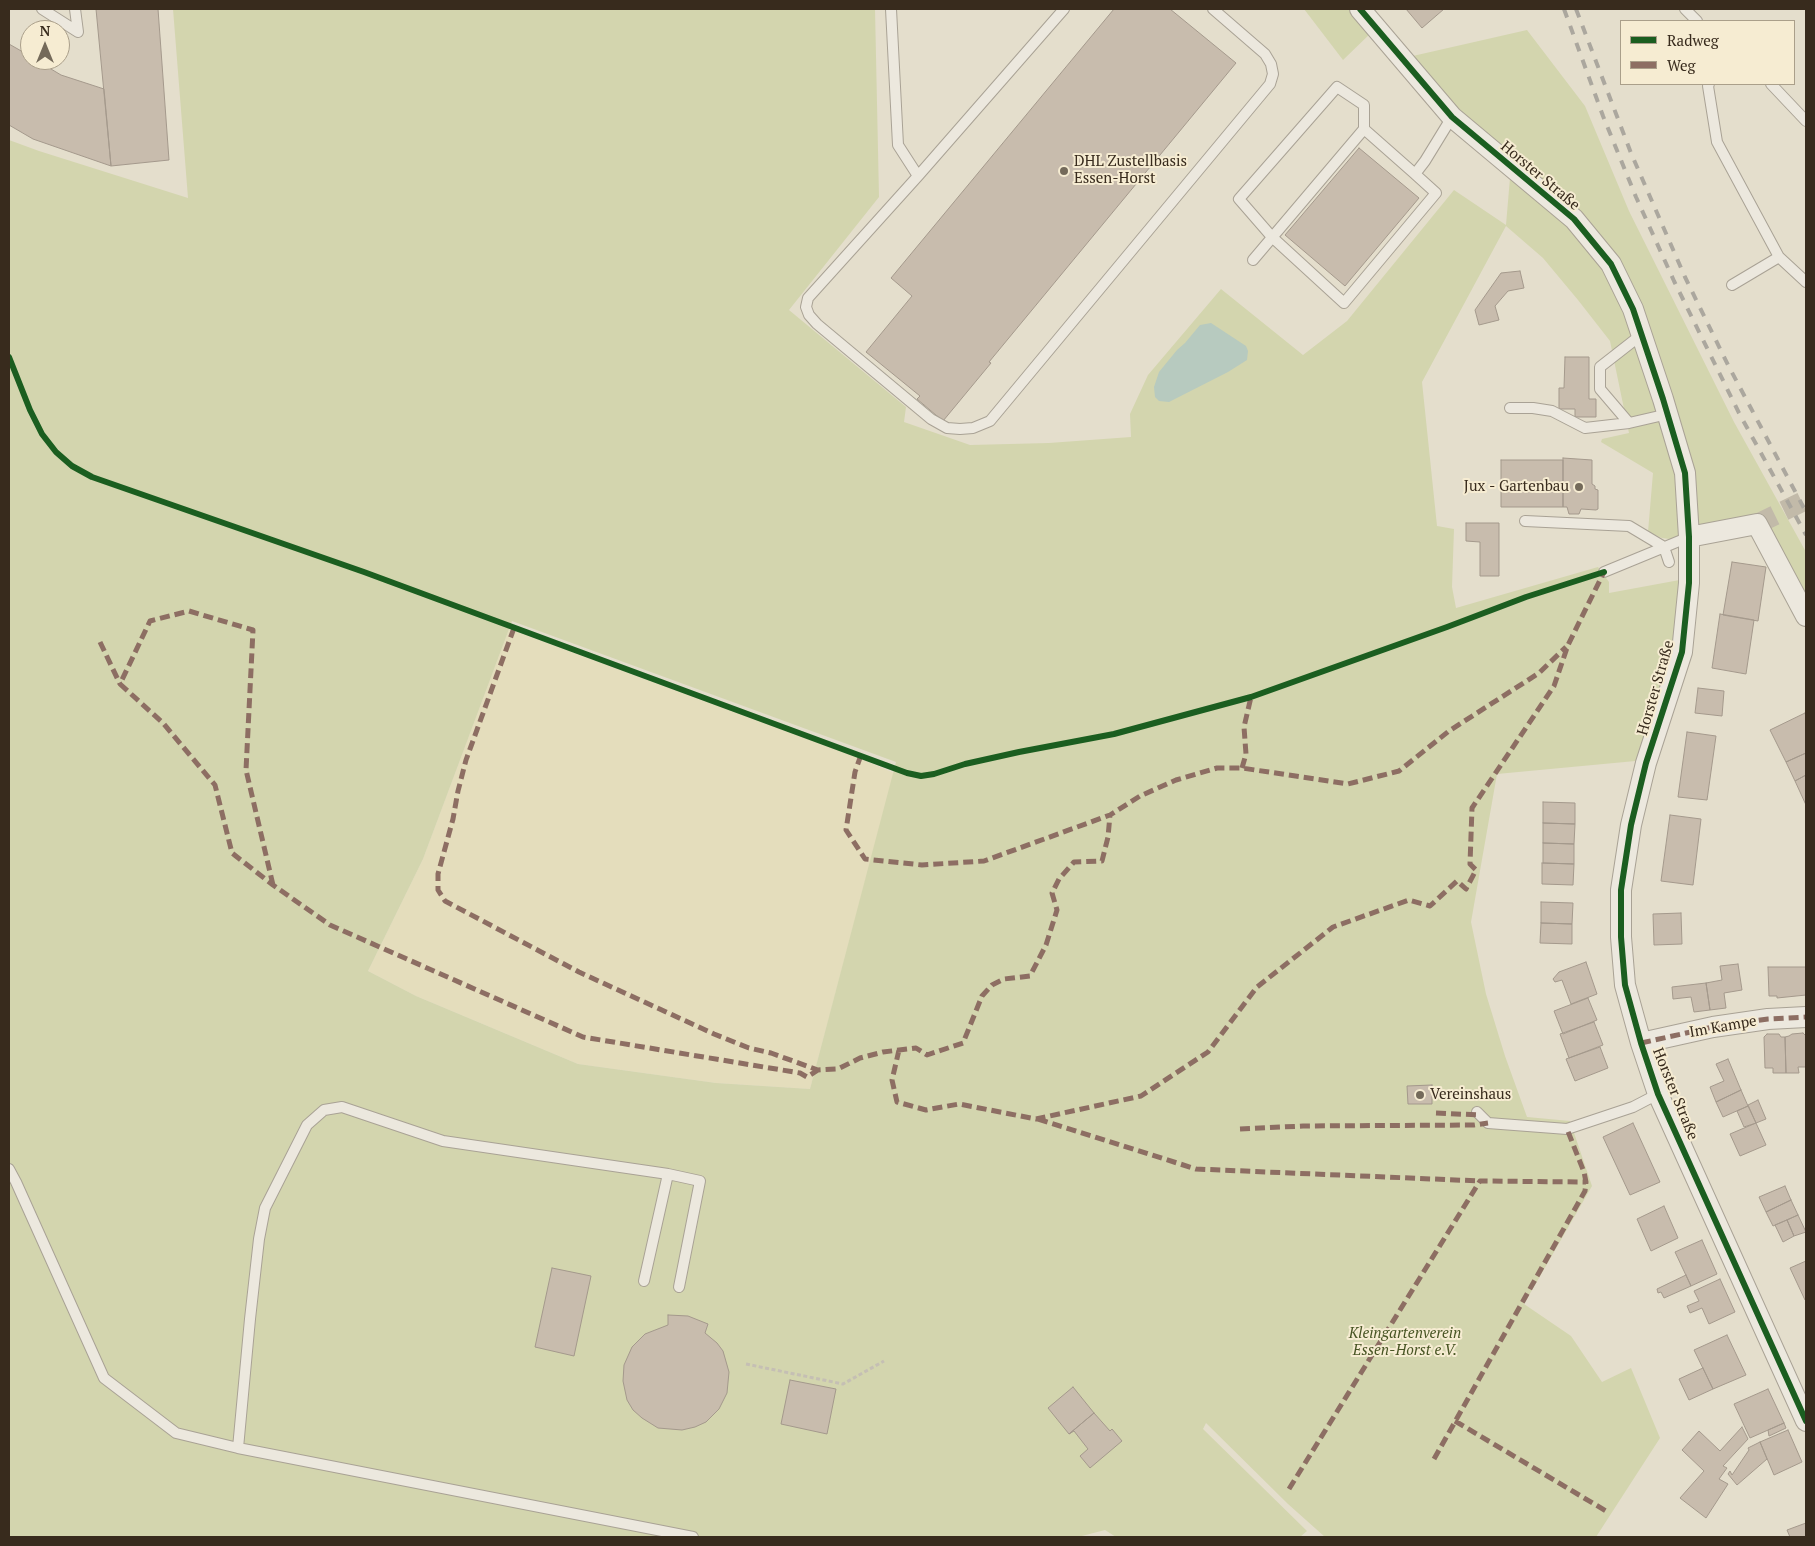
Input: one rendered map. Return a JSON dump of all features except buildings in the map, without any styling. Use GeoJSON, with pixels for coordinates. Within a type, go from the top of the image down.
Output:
{"type":"FeatureCollection","features":[{"type":"Feature","properties":{"kind":"street","name":"Horster Straße"},"geometry":{"type":"LineString","coordinates":[[1360,9],[1452,117],[1574,219],[1611,264],[1633,309],[1668,414],[1684,473],[1689,537],[1689,583],[1682,652],[1646,764],[1631,825],[1621,890],[1621,937],[1626,985],[1641,1043],[1658,1094],[1806,1421]]}},
{"type":"Feature","properties":{"kind":"street"},"geometry":{"type":"LineString","coordinates":[[1689,537],[1757,524],[1806,616]]}},
{"type":"Feature","properties":{"kind":"street","name":"Im Kampe"},"geometry":{"type":"LineString","coordinates":[[1641,1043],[1713,1027],[1806,1016]]}},
{"type":"Feature","properties":{"kind":"lane"},"geometry":{"type":"LineString","coordinates":[[42,9],[78,32],[75,9]]}},
{"type":"Feature","properties":{"kind":"lane"},"geometry":{"type":"LineString","coordinates":[[891,9],[898,145],[918,176]]}},
{"type":"Feature","properties":{"kind":"lane"},"geometry":{"type":"LineString","coordinates":[[1064,9],[808,298],[806,307],[809,316],[817,324],[931,419],[947,428],[960,430],[973,428],[990,421],[1270,84],[1273,74],[1271,64],[1265,54],[1213,9]]}},
{"type":"Feature","properties":{"kind":"lane"},"geometry":{"type":"LineString","coordinates":[[1685,9],[1696,20]]}},
{"type":"Feature","properties":{"kind":"lane"},"geometry":{"type":"LineString","coordinates":[[1708,85],[1717,142],[1779,257],[1806,282]]}},
{"type":"Feature","properties":{"kind":"lane"},"geometry":{"type":"LineString","coordinates":[[1772,85],[1806,120]]}},
{"type":"Feature","properties":{"kind":"lane"},"geometry":{"type":"LineString","coordinates":[[1253,260],[1272,237],[1364,129],[1364,105],[1337,87],[1239,199],[1272,237],[1344,303],[1436,193],[1364,129]]}},
{"type":"Feature","properties":{"kind":"lane"},"geometry":{"type":"LineString","coordinates":[[1415,174],[1452,117]]}},
{"type":"Feature","properties":{"kind":"lane"},"geometry":{"type":"LineString","coordinates":[[1732,285],[1779,257]]}},
{"type":"Feature","properties":{"kind":"lane"},"geometry":{"type":"LineString","coordinates":[[1630,423],[1600,389],[1600,367],[1641,335]]}},
{"type":"Feature","properties":{"kind":"lane"},"geometry":{"type":"LineString","coordinates":[[1510,408],[1533,408],[1552,411],[1585,428],[1630,423],[1668,414]]}},
{"type":"Feature","properties":{"kind":"lane"},"geometry":{"type":"LineString","coordinates":[[1525,521],[1629,526],[1664,547],[1669,562]]}},
{"type":"Feature","properties":{"kind":"lane"},"geometry":{"type":"LineString","coordinates":[[1604,572],[1689,537]]}},
{"type":"Feature","properties":{"kind":"lane"},"geometry":{"type":"LineString","coordinates":[[1477,1112],[1488,1123],[1567,1130],[1633,1107],[1658,1094]]}},
{"type":"Feature","properties":{"kind":"lane"},"geometry":{"type":"LineString","coordinates":[[238,1448],[251,1310],[259,1239],[265,1208],[308,1125],[324,1110],[342,1107],[443,1141],[668,1174],[700,1181],[679,1286]]}},
{"type":"Feature","properties":{"kind":"lane"},"geometry":{"type":"LineString","coordinates":[[9,1169],[104,1378],[176,1433],[238,1448],[693,1537]]}},
{"type":"Feature","properties":{"kind":"lane"},"geometry":{"type":"LineString","coordinates":[[644,1281],[668,1174]]}},
{"type":"Feature","properties":{"kind":"path"},"geometry":{"type":"LineString","coordinates":[[746,1364],[843,1384],[884,1360]]}},
{"type":"Feature","properties":{"kind":"shaded area"},"geometry":{"type":"Polygon","coordinates":[[[1211,323],[1246,346],[1248,351],[1247,360],[1228,372],[1169,402],[1159,401],[1155,397],[1154,387],[1159,372],[1200,325],[1211,323]]]}},
{"type":"Feature","properties":{"kind":"shaded area"},"geometry":{"type":"Polygon","coordinates":[[[509,629],[856,757],[894,773],[810,1089],[716,1083],[578,1064],[416,996],[368,971],[423,859],[509,629]]]}},
{"type":"Feature","properties":{"kind":"green space","name":"Kleingartenverein Essen-Horst e.V."},"geometry":{"type":"Polygon","coordinates":[[[173,9],[875,9],[879,197],[789,310],[906,407],[904,422],[970,445],[1049,443],[1131,437],[1130,414],[1148,375],[1221,289],[1303,355],[1347,321],[1454,190],[1506,225],[1511,166],[1404,58],[1527,30],[1585,106],[1629,211],[1734,422],[1806,552],[1806,612],[1758,523],[1691,542],[1662,538],[1648,532],[1653,473],[1601,442],[1602,439],[1629,433],[1610,341],[1543,258],[1506,226],[1422,382],[1437,526],[1454,529],[1452,587],[1456,608],[1598,567],[1609,582],[1609,593],[1685,579],[1689,584],[1646,760],[1497,774],[1471,922],[1486,994],[1505,1056],[1527,1117],[1570,1121],[1592,1186],[1524,1304],[1571,1336],[1602,1382],[1631,1368],[1660,1438],[1596,1537],[1325,1537],[1288,1504],[1206,1423],[1203,1429],[1307,1531],[1300,1537],[1116,1537],[1105,1530],[1078,1537],[9,1537],[9,140],[188,198],[173,9]],[[512,621],[423,859],[368,971],[416,996],[578,1064],[716,1083],[810,1089],[896,762],[512,621]]]}},
{"type":"Feature","properties":{"kind":"green space"},"geometry":{"type":"Polygon","coordinates":[[[1304,9],[1356,9],[1374,30],[1343,60],[1304,9]]]}},
{"type":"Feature","properties":{"kind":"tunnel"},"geometry":{"type":"LineString","coordinates":[[1757,524],[1806,500]]}},
{"type":"Feature","properties":{"kind":"railway"},"geometry":{"type":"LineString","coordinates":[[1564,9],[1603,116],[1636,197],[1674,281],[1739,413],[1806,535]]}},
{"type":"Feature","properties":{"kind":"railway"},"geometry":{"type":"LineString","coordinates":[[1576,9],[1631,153],[1685,277],[1728,365],[1806,512]]}},
{"type":"Feature","properties":{"kind":"marked path"},"geometry":{"type":"LineString","coordinates":[[899,1050],[892,1080],[897,1102],[926,1110],[959,1104],[1036,1119],[1141,1096],[1208,1052],[1257,987],[1333,927],[1409,900],[1430,906],[1457,881],[1466,889],[1476,870],[1470,864],[1472,808],[1554,686],[1568,645],[1604,572]]}},
{"type":"Feature","properties":{"kind":"marked path"},"geometry":{"type":"LineString","coordinates":[[273,885],[246,770],[253,630],[189,611],[150,621],[120,684],[163,723],[215,785],[232,853],[273,885],[330,925],[583,1037],[800,1073],[807,1077],[818,1070]]}},
{"type":"Feature","properties":{"kind":"marked path"},"geometry":{"type":"LineString","coordinates":[[514,628],[466,760],[458,791],[453,819],[438,874],[438,890],[445,901],[579,972],[714,1034],[749,1048],[771,1053],[818,1070],[838,1069],[860,1058],[883,1052],[916,1048],[927,1055],[963,1043],[982,996],[992,985],[1004,979],[1030,976],[1046,945],[1057,910],[1052,893],[1059,879],[1074,862],[1102,861],[1108,837],[1110,815]]}},
{"type":"Feature","properties":{"kind":"marked path"},"geometry":{"type":"LineString","coordinates":[[100,642],[120,684]]}},
{"type":"Feature","properties":{"kind":"marked path"},"geometry":{"type":"LineString","coordinates":[[861,755],[855,772],[846,830],[865,859],[922,865],[984,861],[1110,815],[1140,796],[1176,780],[1217,768],[1242,768],[1348,784],[1399,771],[1449,731],[1539,673],[1566,647]]}},
{"type":"Feature","properties":{"kind":"marked path"},"geometry":{"type":"LineString","coordinates":[[1242,768],[1246,754],[1244,727],[1251,697]]}},
{"type":"Feature","properties":{"kind":"marked path"},"geometry":{"type":"LineString","coordinates":[[1641,1043],[1713,1027],[1768,1019],[1806,1017]]}},
{"type":"Feature","properties":{"kind":"marked path"},"geometry":{"type":"LineString","coordinates":[[1436,1113],[1480,1115]]}},
{"type":"Feature","properties":{"kind":"marked path"},"geometry":{"type":"LineString","coordinates":[[1038,1119],[1196,1169],[1480,1181]]}},
{"type":"Feature","properties":{"kind":"marked path"},"geometry":{"type":"LineString","coordinates":[[1240,1129],[1303,1126],[1474,1125],[1488,1123]]}},
{"type":"Feature","properties":{"kind":"marked path"},"geometry":{"type":"LineString","coordinates":[[1434,1459],[1585,1191],[1584,1172],[1567,1129]]}},
{"type":"Feature","properties":{"kind":"marked path"},"geometry":{"type":"LineString","coordinates":[[1289,1489],[1480,1181],[1586,1182]]}},
{"type":"Feature","properties":{"kind":"marked path"},"geometry":{"type":"LineString","coordinates":[[1455,1421],[1606,1511]]}},
{"type":"Feature","properties":{"kind":"cycle path"},"geometry":{"type":"LineString","coordinates":[[1360,9],[1452,117],[1574,219],[1611,264],[1633,309],[1663,399],[1685,473],[1689,537],[1689,583],[1682,652],[1646,763],[1631,825],[1621,890],[1621,937],[1625,985],[1658,1094],[1806,1421]]}},
{"type":"Feature","properties":{"kind":"cycle path"},"geometry":{"type":"LineString","coordinates":[[9,357],[30,410],[42,434],[56,452],[72,466],[92,477],[364,572],[907,773],[921,776],[1019,752],[1114,734],[1251,697],[1526,597],[1604,572]]}},
{"type":"Feature","properties":{"kind":"place","name":"DHL Zustellbasis Essen-Horst"},"geometry":{"type":"Point","coordinates":[1064,171]}},
{"type":"Feature","properties":{"kind":"place","name":"Jux - Gartenbau"},"geometry":{"type":"Point","coordinates":[1579,487]}},
{"type":"Feature","properties":{"kind":"place","name":"Vereinshaus"},"geometry":{"type":"Point","coordinates":[1420,1095]}}]}
